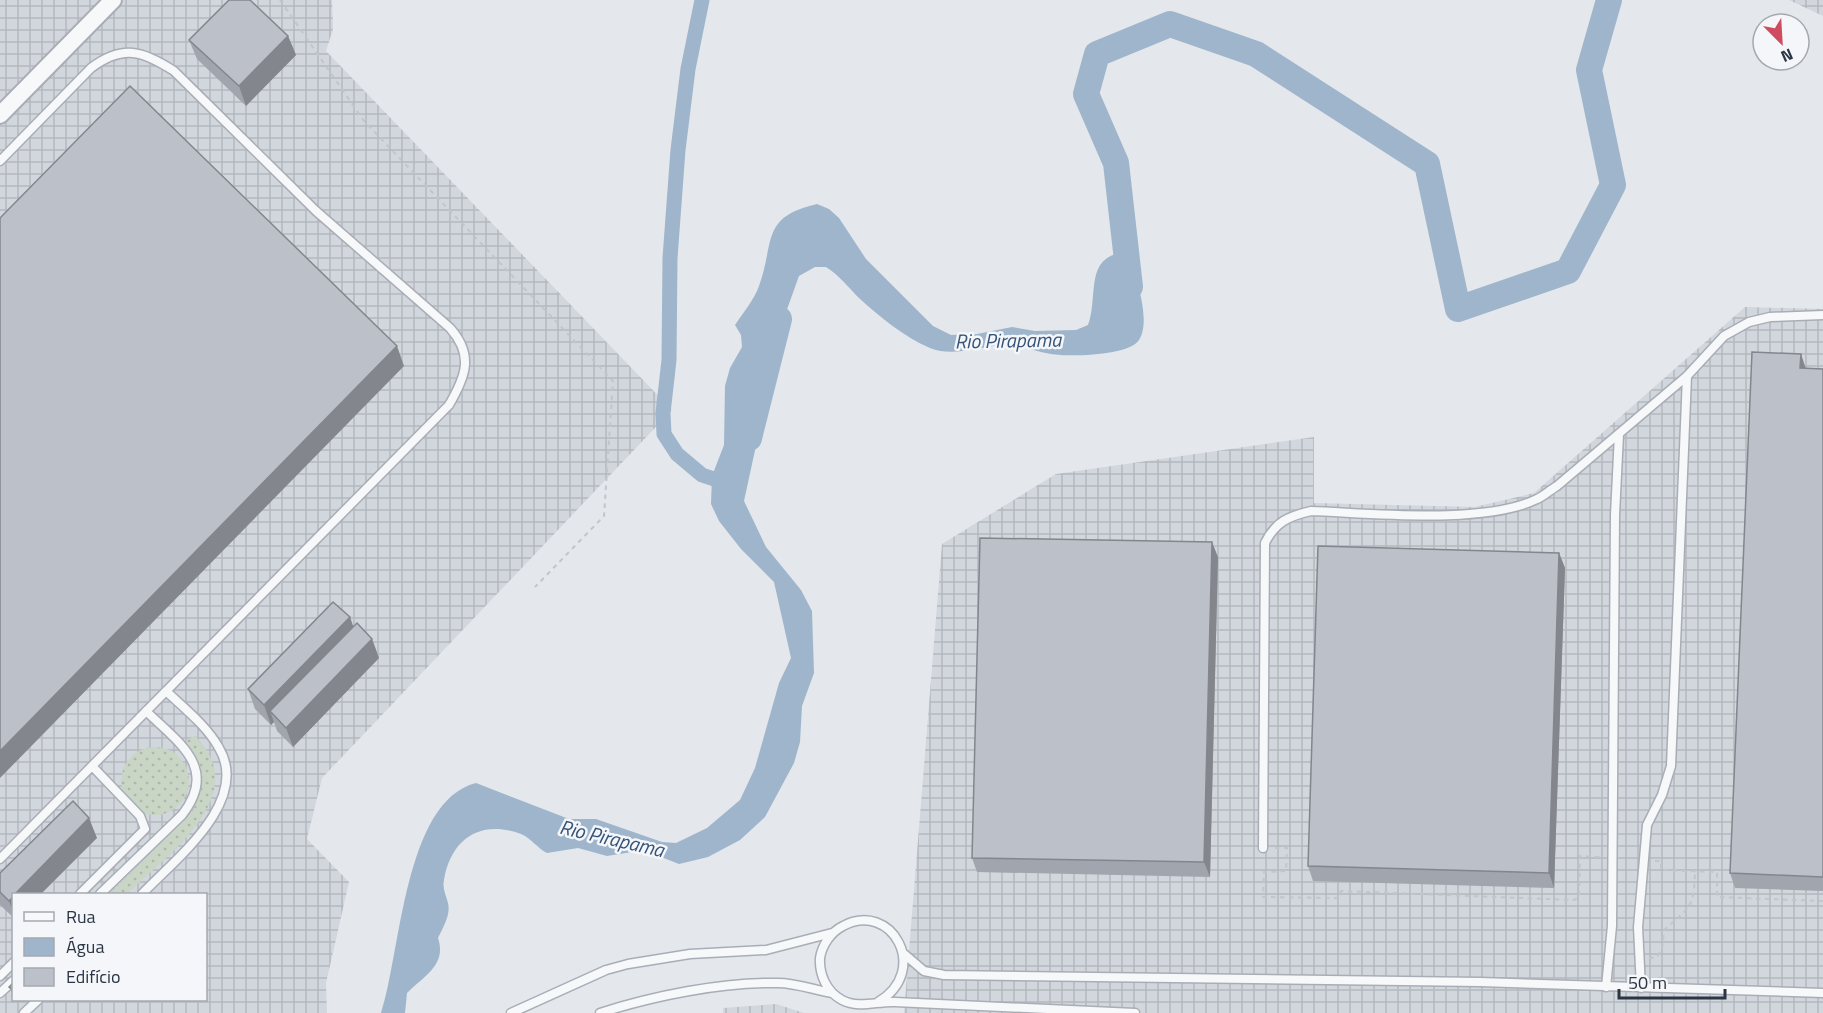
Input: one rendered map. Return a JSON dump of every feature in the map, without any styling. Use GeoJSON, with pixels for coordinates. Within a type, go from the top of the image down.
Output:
{"type":"FeatureCollection","features":[{"type":"Feature","properties":{"kind":"street"},"geometry":{"type":"LineString","coordinates":[[0,115],[113,0]]}},
{"type":"Feature","properties":{"kind":"lane"},"geometry":{"type":"LineString","coordinates":[[0,161],[91,68],[105,58],[122,53],[138,52],[154,58],[174,71],[316,211],[460,340],[465,357],[464,381],[450,405],[0,859]]}},
{"type":"Feature","properties":{"kind":"lane"},"geometry":{"type":"LineString","coordinates":[[1263,848],[1265,543],[1273,528],[1292,516],[1311,511],[1467,515],[1502,510],[1537,500],[1687,376],[1724,336],[1749,322],[1770,317],[1823,315]]}},
{"type":"Feature","properties":{"kind":"lane"},"geometry":{"type":"LineString","coordinates":[[1641,988],[1638,927],[1647,825],[1662,795],[1671,766],[1687,376]]}},
{"type":"Feature","properties":{"kind":"lane"},"geometry":{"type":"LineString","coordinates":[[1606,987],[1612,926],[1615,515],[1619,434]]}},
{"type":"Feature","properties":{"kind":"lane"},"geometry":{"type":"LineString","coordinates":[[143,893],[219,810],[227,778],[220,749],[166,691]]}},
{"type":"Feature","properties":{"kind":"lane"},"geometry":{"type":"LineString","coordinates":[[101,893],[182,815],[194,800],[199,785],[196,769],[188,752],[146,711]]}},
{"type":"Feature","properties":{"kind":"lane"},"geometry":{"type":"LineString","coordinates":[[81,893],[145,829],[140,816],[92,766]]}},
{"type":"Feature","properties":{"kind":"lane"},"geometry":{"type":"LineString","coordinates":[[511,1013],[606,970],[628,964],[690,954],[766,950],[832,933],[855,922],[874,923],[891,932],[903,953],[924,971],[944,975],[1480,982],[1823,993]]}},
{"type":"Feature","properties":{"kind":"lane"},"geometry":{"type":"LineString","coordinates":[[832,933],[825,944],[820,963],[824,982],[832,993]]}},
{"type":"Feature","properties":{"kind":"lane"},"geometry":{"type":"LineString","coordinates":[[878,1002],[897,987],[905,965],[903,953]]}},
{"type":"Feature","properties":{"kind":"lane"},"geometry":{"type":"LineString","coordinates":[[0,976],[12,964]]}},
{"type":"Feature","properties":{"kind":"lane"},"geometry":{"type":"LineString","coordinates":[[0,993],[12,982]]}},
{"type":"Feature","properties":{"kind":"lane"},"geometry":{"type":"LineString","coordinates":[[600,1013],[691,992],[780,982],[832,993],[854,1005],[878,1002],[1135,1013]]}},
{"type":"Feature","properties":{"kind":"lane"},"geometry":{"type":"LineString","coordinates":[[24,1013],[36,1001]]}},
{"type":"Feature","properties":{"kind":"path"},"geometry":{"type":"LineString","coordinates":[[280,0],[364,121],[613,381],[604,516],[535,587]]}},
{"type":"Feature","properties":{"kind":"path"},"geometry":{"type":"LineString","coordinates":[[1263,848],[1287,848],[1286,871],[1264,872],[1263,897],[1336,898],[1341,891],[1574,900],[1579,897],[1580,856],[1613,858]]}},
{"type":"Feature","properties":{"kind":"path"},"geometry":{"type":"LineString","coordinates":[[1644,860],[1661,861],[1661,870],[1717,872],[1717,897],[1823,901]]}},
{"type":"Feature","properties":{"kind":"path"},"geometry":{"type":"LineString","coordinates":[[1639,959],[1658,957],[1662,949],[1664,930],[1690,908],[1695,898],[1695,871]]}},
{"type":"Feature","properties":{"kind":"shaded area"},"geometry":{"type":"Polygon","coordinates":[[[0,0],[332,0],[333,29],[326,51],[672,410],[322,778],[307,839],[349,882],[326,983],[327,1013],[0,1013],[0,0]]]}},
{"type":"Feature","properties":{"kind":"shaded area"},"geometry":{"type":"Polygon","coordinates":[[[1789,0],[1823,0],[1823,16],[1789,0]]]}},
{"type":"Feature","properties":{"kind":"shaded area"},"geometry":{"type":"Polygon","coordinates":[[[1745,307],[1823,309],[1823,1013],[904,1013],[942,544],[1056,474],[1314,437],[1314,503],[1475,507],[1534,493],[1745,307]]]}},
{"type":"Feature","properties":{"kind":"shaded area"},"geometry":{"type":"Polygon","coordinates":[[[776,1004],[804,1013],[723,1013],[723,1008],[776,1004]]]}},
{"type":"Feature","properties":{"kind":"green space"},"geometry":{"type":"Polygon","coordinates":[[[195,736],[211,758],[215,780],[210,802],[198,823],[163,862],[128,893],[110,893],[193,811],[202,785],[201,770],[186,740],[195,736]]]}},
{"type":"Feature","properties":{"kind":"green space"},"geometry":{"type":"Polygon","coordinates":[[[155,747],[168,750],[179,757],[186,768],[189,781],[186,794],[179,805],[168,812],[155,815],[142,812],[131,805],[124,794],[121,781],[124,768],[131,757],[142,750],[155,747]]]}},
{"type":"Feature","properties":{"kind":"water"},"geometry":{"type":"Polygon","coordinates":[[[817,204],[829,209],[839,218],[866,259],[933,326],[951,335],[977,334],[1012,327],[1035,331],[1076,330],[1088,325],[1098,269],[1103,261],[1112,255],[1126,252],[1141,296],[1143,331],[1139,340],[1133,345],[1098,354],[1060,355],[1007,345],[949,352],[939,351],[920,343],[893,326],[826,267],[815,267],[799,276],[781,326],[779,342],[762,363],[754,383],[762,418],[744,501],[766,547],[801,590],[812,611],[814,673],[802,706],[800,742],[794,763],[765,817],[740,840],[708,857],[679,864],[656,855],[632,852],[607,856],[578,848],[547,853],[525,836],[506,830],[481,831],[470,836],[453,853],[444,880],[448,912],[438,938],[440,947],[437,963],[407,993],[405,1013],[381,1013],[409,882],[420,848],[434,818],[452,796],[476,783],[569,819],[596,819],[662,842],[676,843],[707,828],[740,800],[755,768],[779,683],[791,658],[774,582],[741,549],[719,521],[711,504],[712,476],[724,445],[725,386],[730,368],[742,347],[741,335],[735,325],[757,291],[769,244],[778,224],[786,216],[799,209],[817,204]]]}},
{"type":"Feature","properties":{"kind":"building"},"geometry":{"type":"Polygon","coordinates":[[[229,0],[250,0],[288,36],[239,86],[189,40],[229,0]]]}},
{"type":"Feature","properties":{"kind":"building"},"geometry":{"type":"Polygon","coordinates":[[[130,86],[397,346],[0,751],[0,218],[130,86]]]}},
{"type":"Feature","properties":{"kind":"building"},"geometry":{"type":"Polygon","coordinates":[[[1752,352],[1801,354],[1800,368],[1823,369],[1823,877],[1730,873],[1752,352]]]}},
{"type":"Feature","properties":{"kind":"building"},"geometry":{"type":"Polygon","coordinates":[[[980,538],[1212,542],[1204,862],[972,858],[980,538]]]}},
{"type":"Feature","properties":{"kind":"building"},"geometry":{"type":"Polygon","coordinates":[[[1318,546],[1559,553],[1549,873],[1308,866],[1318,546]]]}},
{"type":"Feature","properties":{"kind":"building"},"geometry":{"type":"Polygon","coordinates":[[[333,602],[350,617],[264,705],[248,689],[333,602]]]}},
{"type":"Feature","properties":{"kind":"building"},"geometry":{"type":"Polygon","coordinates":[[[357,623],[372,639],[286,728],[270,711],[357,623]]]}},
{"type":"Feature","properties":{"kind":"building"},"geometry":{"type":"Polygon","coordinates":[[[73,801],[89,818],[16,893],[12,893],[9,901],[0,892],[0,873],[73,801]]]}},
{"type":"Feature","properties":{"kind":"waterway"},"geometry":{"type":"LineString","coordinates":[[702,0],[688,69],[678,150],[670,258],[669,360],[663,413],[664,434],[677,454],[702,475],[729,484]]}},
{"type":"Feature","properties":{"kind":"waterway","name":"Rio Pirapama"},"geometry":{"type":"LineString","coordinates":[[1130,287],[1116,163],[1086,94],[1097,54],[1170,24],[1256,54],[1427,164],[1458,309],[1568,271],[1613,185],[1589,70],[1609,0]]}},
{"type":"Feature","properties":{"kind":"waterway","name":"Rio Pirapama"},"geometry":{"type":"LineString","coordinates":[[749,438],[779,319]]}}]}
